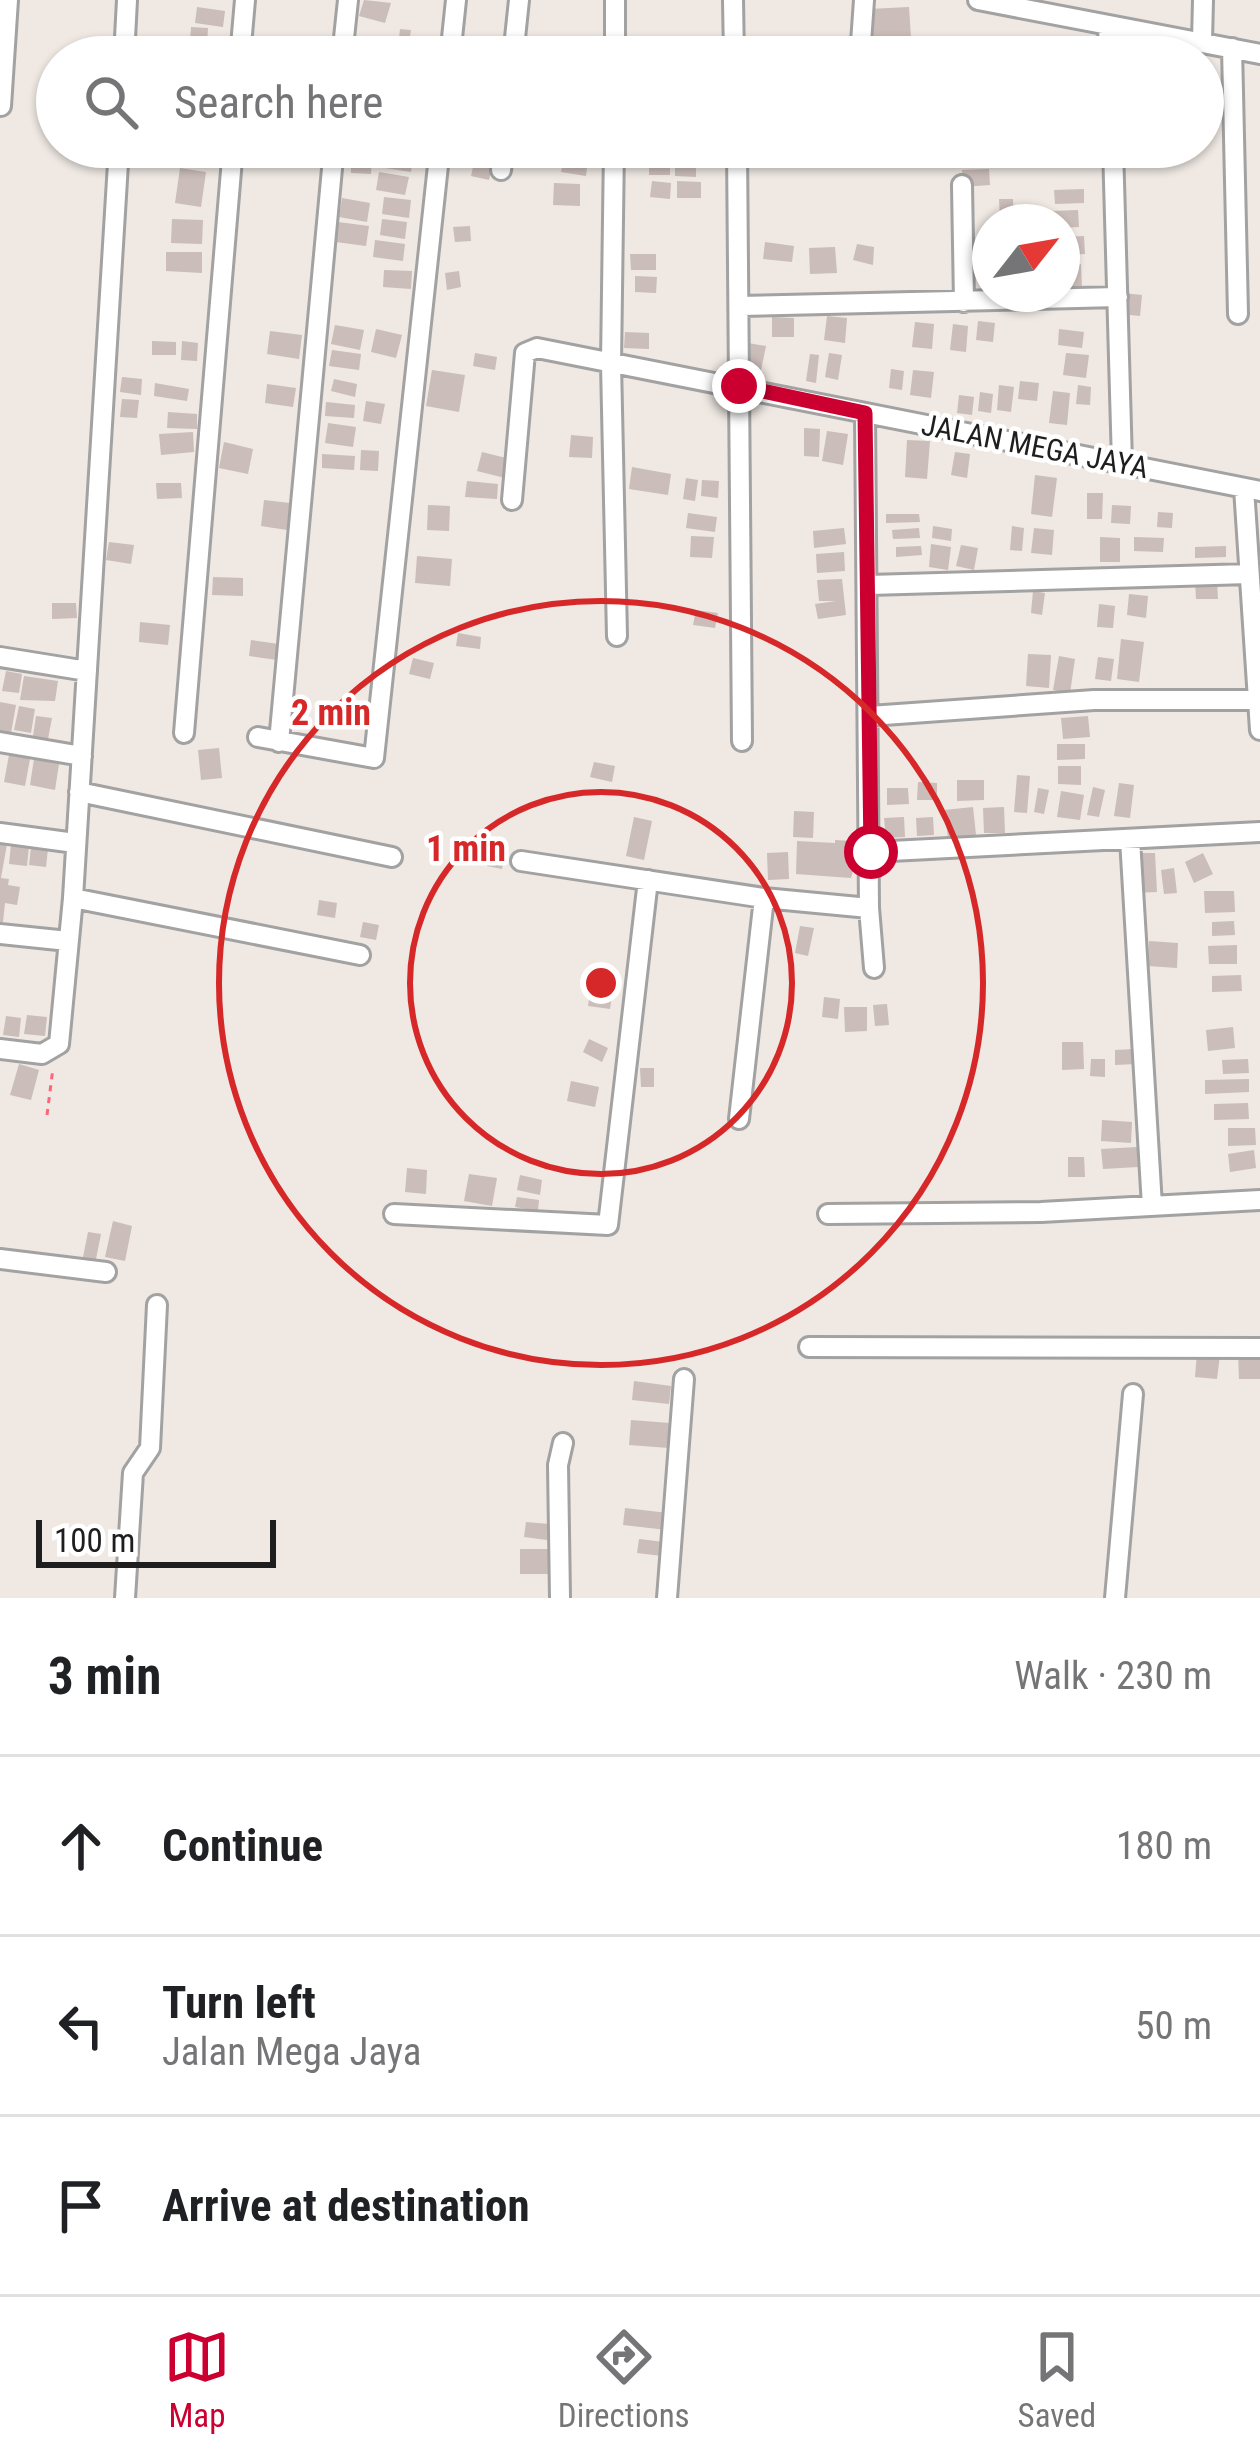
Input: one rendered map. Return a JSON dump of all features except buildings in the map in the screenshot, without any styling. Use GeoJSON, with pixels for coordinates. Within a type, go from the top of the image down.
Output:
{"type":"FeatureCollection","features":[{"type":"Feature","properties":{"kind":"street"},"geometry":{"type":"LineString","coordinates":[[1,106],[8,0]]}},
{"type":"Feature","properties":{"kind":"street"},"geometry":{"type":"LineString","coordinates":[[125,36],[127,0]]}},
{"type":"Feature","properties":{"kind":"street"},"geometry":{"type":"LineString","coordinates":[[242,36],[245,0]]}},
{"type":"Feature","properties":{"kind":"street"},"geometry":{"type":"LineString","coordinates":[[345,36],[348,0]]}},
{"type":"Feature","properties":{"kind":"street"},"geometry":{"type":"LineString","coordinates":[[452,36],[456,0]]}},
{"type":"Feature","properties":{"kind":"street"},"geometry":{"type":"LineString","coordinates":[[515,36],[519,0]]}},
{"type":"Feature","properties":{"kind":"street"},"geometry":{"type":"LineString","coordinates":[[615,0],[615,36]]}},
{"type":"Feature","properties":{"kind":"street"},"geometry":{"type":"LineString","coordinates":[[733,0],[734,36]]}},
{"type":"Feature","properties":{"kind":"street"},"geometry":{"type":"LineString","coordinates":[[861,36],[864,0]]}},
{"type":"Feature","properties":{"kind":"street"},"geometry":{"type":"LineString","coordinates":[[978,0],[1077,9],[1108,26],[1171,36]]}},
{"type":"Feature","properties":{"kind":"street"},"geometry":{"type":"LineString","coordinates":[[1202,36],[1203,0]]}},
{"type":"Feature","properties":{"kind":"street"},"geometry":{"type":"LineString","coordinates":[[1108,26],[1108,36]]}},
{"type":"Feature","properties":{"kind":"street"},"geometry":{"type":"LineString","coordinates":[[1224,46],[1260,54]]}},
{"type":"Feature","properties":{"kind":"street"},"geometry":{"type":"LineString","coordinates":[[1232,48],[1238,314]]}},
{"type":"Feature","properties":{"kind":"street"},"geometry":{"type":"LineString","coordinates":[[0,1049],[41,1054],[59,1044],[73,898],[118,168]]}},
{"type":"Feature","properties":{"kind":"street"},"geometry":{"type":"LineString","coordinates":[[184,733],[230,168]]}},
{"type":"Feature","properties":{"kind":"street"},"geometry":{"type":"LineString","coordinates":[[278,742],[332,168]]}},
{"type":"Feature","properties":{"kind":"street"},"geometry":{"type":"LineString","coordinates":[[258,737],[374,758],[438,168]]}},
{"type":"Feature","properties":{"kind":"street"},"geometry":{"type":"LineString","coordinates":[[614,168],[607,607],[617,636]]}},
{"type":"Feature","properties":{"kind":"street"},"geometry":{"type":"LineString","coordinates":[[737,168],[742,742]]}},
{"type":"Feature","properties":{"kind":"street"},"geometry":{"type":"LineString","coordinates":[[1113,168],[1122,463]]}},
{"type":"Feature","properties":{"kind":"street"},"geometry":{"type":"LineString","coordinates":[[962,185],[964,302]]}},
{"type":"Feature","properties":{"kind":"street"},"geometry":{"type":"LineString","coordinates":[[740,306],[1118,297]]}},
{"type":"Feature","properties":{"kind":"street","name":"JALAN MEGA JAYA"},"geometry":{"type":"LineString","coordinates":[[512,500],[525,353],[537,348],[1252,490]]}},
{"type":"Feature","properties":{"kind":"street"},"geometry":{"type":"LineString","coordinates":[[865,413],[869,908],[874,968]]}},
{"type":"Feature","properties":{"kind":"street"},"geometry":{"type":"LineString","coordinates":[[1252,490],[1249,574],[1260,730]]}},
{"type":"Feature","properties":{"kind":"street"},"geometry":{"type":"LineString","coordinates":[[869,585],[1249,574]]}},
{"type":"Feature","properties":{"kind":"street"},"geometry":{"type":"LineString","coordinates":[[0,657],[87,670]]}},
{"type":"Feature","properties":{"kind":"street"},"geometry":{"type":"LineString","coordinates":[[870,716],[1046,702],[1258,700]]}},
{"type":"Feature","properties":{"kind":"street"},"geometry":{"type":"LineString","coordinates":[[0,742],[82,756]]}},
{"type":"Feature","properties":{"kind":"street"},"geometry":{"type":"LineString","coordinates":[[79,792],[392,857]]}},
{"type":"Feature","properties":{"kind":"street"},"geometry":{"type":"LineString","coordinates":[[0,832],[75,843]]}},
{"type":"Feature","properties":{"kind":"street"},"geometry":{"type":"LineString","coordinates":[[871,852],[1260,832]]}},
{"type":"Feature","properties":{"kind":"street"},"geometry":{"type":"LineString","coordinates":[[1130,839],[1152,1206]]}},
{"type":"Feature","properties":{"kind":"street"},"geometry":{"type":"LineString","coordinates":[[521,861],[764,898],[869,908]]}},
{"type":"Feature","properties":{"kind":"street"},"geometry":{"type":"LineString","coordinates":[[394,1214],[608,1225],[648,880]]}},
{"type":"Feature","properties":{"kind":"street"},"geometry":{"type":"LineString","coordinates":[[73,898],[360,955]]}},
{"type":"Feature","properties":{"kind":"street"},"geometry":{"type":"LineString","coordinates":[[739,1119],[764,898]]}},
{"type":"Feature","properties":{"kind":"street"},"geometry":{"type":"LineString","coordinates":[[0,934],[68,941]]}},
{"type":"Feature","properties":{"kind":"street"},"geometry":{"type":"LineString","coordinates":[[828,1214],[1041,1212],[1260,1200]]}},
{"type":"Feature","properties":{"kind":"street"},"geometry":{"type":"LineString","coordinates":[[0,1259],[106,1272]]}},
{"type":"Feature","properties":{"kind":"street"},"geometry":{"type":"LineString","coordinates":[[125,1598],[133,1473],[150,1448],[157,1305]]}},
{"type":"Feature","properties":{"kind":"street"},"geometry":{"type":"LineString","coordinates":[[809,1347],[1260,1348]]}},
{"type":"Feature","properties":{"kind":"street"},"geometry":{"type":"LineString","coordinates":[[667,1598],[684,1379]]}},
{"type":"Feature","properties":{"kind":"street"},"geometry":{"type":"LineString","coordinates":[[1115,1598],[1133,1394]]}},
{"type":"Feature","properties":{"kind":"street"},"geometry":{"type":"LineString","coordinates":[[560,1598],[558,1466],[563,1443]]}},
{"type":"Feature","properties":{"kind":"path"},"geometry":{"type":"LineString","coordinates":[[47,1115],[55,1048]]}},
{"type":"Feature","properties":{"kind":"route"},"geometry":{"type":"LineString","coordinates":[[739,386],[865,413],[871,852]]}}]}
